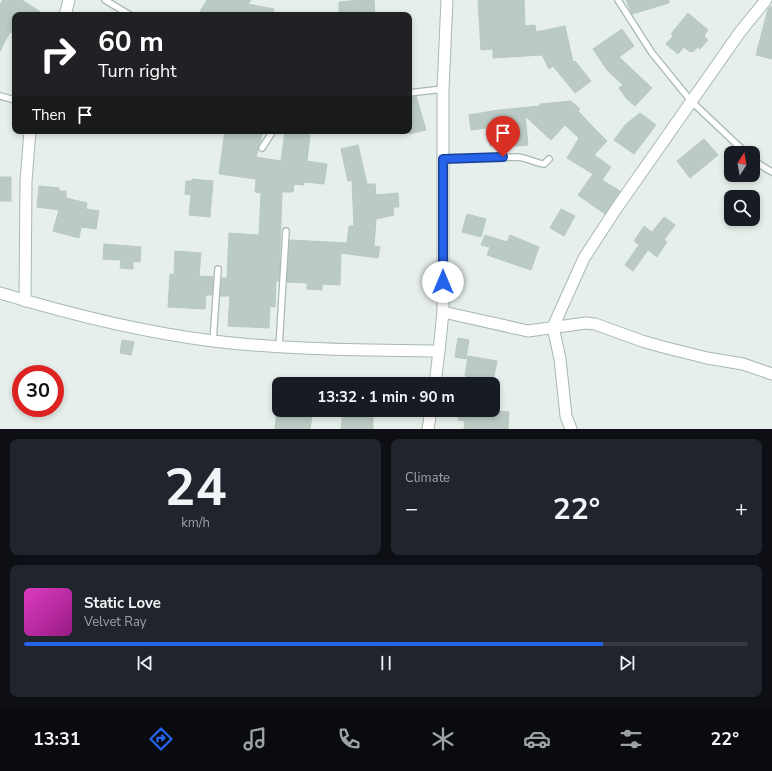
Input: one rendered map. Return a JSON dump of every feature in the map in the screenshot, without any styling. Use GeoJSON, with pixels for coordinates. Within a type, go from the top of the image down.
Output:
{"type":"FeatureCollection","features":[{"type":"Feature","properties":{"kind":"street"},"geometry":{"type":"LineString","coordinates":[[66,12],[69,0]]}},
{"type":"Feature","properties":{"kind":"street"},"geometry":{"type":"LineString","coordinates":[[436,377],[443,312],[443,89],[447,0]]}},
{"type":"Feature","properties":{"kind":"street"},"geometry":{"type":"LineString","coordinates":[[571,429],[566,416],[560,359],[552,327],[584,258],[616,209],[740,32],[766,0]]}},
{"type":"Feature","properties":{"kind":"street"},"geometry":{"type":"LineString","coordinates":[[26,301],[26,181],[30,134]]}},
{"type":"Feature","properties":{"kind":"street"},"geometry":{"type":"LineString","coordinates":[[0,293],[149,332],[213,341],[314,350],[440,351]]}},
{"type":"Feature","properties":{"kind":"street"},"geometry":{"type":"LineString","coordinates":[[443,312],[528,331],[586,323],[594,324],[656,345],[707,358],[742,364],[772,374]]}},
{"type":"Feature","properties":{"kind":"street"},"geometry":{"type":"LineString","coordinates":[[428,429],[430,417]]}},
{"type":"Feature","properties":{"kind":"lane"},"geometry":{"type":"LineString","coordinates":[[105,0],[113,2],[126,12]]}},
{"type":"Feature","properties":{"kind":"lane"},"geometry":{"type":"LineString","coordinates":[[618,0],[652,53],[691,101],[739,146]]}},
{"type":"Feature","properties":{"kind":"lane"},"geometry":{"type":"LineString","coordinates":[[412,93],[443,89]]}},
{"type":"Feature","properties":{"kind":"lane"},"geometry":{"type":"LineString","coordinates":[[0,96],[12,99]]}},
{"type":"Feature","properties":{"kind":"lane"},"geometry":{"type":"LineString","coordinates":[[262,148],[271,134]]}},
{"type":"Feature","properties":{"kind":"lane"},"geometry":{"type":"LineString","coordinates":[[443,159],[518,157],[544,164],[549,159]]}},
{"type":"Feature","properties":{"kind":"lane"},"geometry":{"type":"LineString","coordinates":[[760,164],[772,172]]}},
{"type":"Feature","properties":{"kind":"lane"},"geometry":{"type":"LineString","coordinates":[[279,347],[286,231]]}},
{"type":"Feature","properties":{"kind":"lane"},"geometry":{"type":"LineString","coordinates":[[213,341],[218,269]]}},
{"type":"Feature","properties":{"kind":"building"},"geometry":{"type":"Polygon","coordinates":[[[3,0],[22,0],[40,12],[12,12],[12,33],[10,32],[0,51],[0,4],[3,0]]]}},
{"type":"Feature","properties":{"kind":"building"},"geometry":{"type":"Polygon","coordinates":[[[207,0],[251,0],[248,4],[274,9],[274,12],[200,12],[207,0]]]}},
{"type":"Feature","properties":{"kind":"building"},"geometry":{"type":"Polygon","coordinates":[[[374,0],[375,12],[339,12],[339,2],[374,0]]]}},
{"type":"Feature","properties":{"kind":"building"},"geometry":{"type":"Polygon","coordinates":[[[478,0],[524,0],[525,26],[535,25],[536,32],[565,26],[573,62],[575,61],[591,81],[575,93],[553,66],[549,69],[542,55],[493,58],[493,49],[481,50],[478,0]]]}},
{"type":"Feature","properties":{"kind":"building"},"geometry":{"type":"Polygon","coordinates":[[[626,0],[669,0],[669,3],[632,14],[626,0]]]}},
{"type":"Feature","properties":{"kind":"building"},"geometry":{"type":"Polygon","coordinates":[[[772,7],[772,59],[756,55],[768,9],[772,7]]]}},
{"type":"Feature","properties":{"kind":"building"},"geometry":{"type":"Polygon","coordinates":[[[688,13],[708,30],[704,36],[708,40],[700,49],[698,47],[693,52],[690,52],[684,47],[678,54],[666,44],[673,36],[671,34],[688,13]]]}},
{"type":"Feature","properties":{"kind":"building"},"geometry":{"type":"Polygon","coordinates":[[[622,29],[634,46],[619,57],[652,88],[635,106],[626,98],[619,88],[623,85],[607,70],[593,49],[622,29]]]}},
{"type":"Feature","properties":{"kind":"building"},"geometry":{"type":"Polygon","coordinates":[[[416,96],[426,130],[412,133],[412,97],[416,96]]]}},
{"type":"Feature","properties":{"kind":"building"},"geometry":{"type":"Polygon","coordinates":[[[571,101],[580,109],[578,111],[607,141],[594,155],[611,167],[602,180],[620,191],[605,214],[578,195],[593,174],[567,158],[579,138],[565,125],[551,140],[525,116],[528,145],[503,147],[503,144],[490,146],[487,128],[471,130],[469,115],[540,106],[540,104],[571,101]]]}},
{"type":"Feature","properties":{"kind":"building"},"geometry":{"type":"Polygon","coordinates":[[[640,113],[656,125],[634,154],[614,140],[626,124],[640,113]]]}},
{"type":"Feature","properties":{"kind":"building"},"geometry":{"type":"Polygon","coordinates":[[[225,134],[262,134],[256,157],[281,161],[285,134],[310,135],[307,161],[327,164],[324,184],[304,182],[304,185],[294,184],[293,192],[282,192],[279,281],[276,281],[275,307],[270,306],[269,328],[228,326],[230,296],[220,296],[222,278],[227,278],[229,233],[259,235],[261,193],[255,192],[256,179],[219,174],[225,134]]]}},
{"type":"Feature","properties":{"kind":"building"},"geometry":{"type":"Polygon","coordinates":[[[704,139],[718,155],[690,178],[677,161],[704,139]]]}},
{"type":"Feature","properties":{"kind":"building"},"geometry":{"type":"Polygon","coordinates":[[[358,145],[367,184],[375,184],[376,195],[398,193],[399,207],[393,207],[394,215],[376,219],[374,246],[380,247],[378,258],[341,253],[340,285],[322,284],[322,290],[307,289],[307,283],[287,282],[290,240],[347,243],[349,226],[354,226],[352,180],[348,181],[341,149],[358,145]]]}},
{"type":"Feature","properties":{"kind":"building"},"geometry":{"type":"Polygon","coordinates":[[[0,177],[11,177],[11,201],[0,201],[0,177]]]}},
{"type":"Feature","properties":{"kind":"building"},"geometry":{"type":"Polygon","coordinates":[[[192,179],[213,181],[210,217],[189,215],[191,195],[185,194],[186,181],[192,181],[192,179]]]}},
{"type":"Feature","properties":{"kind":"building"},"geometry":{"type":"Polygon","coordinates":[[[39,186],[59,188],[59,191],[66,191],[66,198],[87,203],[86,209],[99,211],[96,229],[81,227],[79,238],[53,231],[59,210],[37,207],[39,186]]]}},
{"type":"Feature","properties":{"kind":"building"},"geometry":{"type":"Polygon","coordinates":[[[561,209],[575,216],[564,236],[550,228],[561,209]]]}},
{"type":"Feature","properties":{"kind":"building"},"geometry":{"type":"Polygon","coordinates":[[[467,214],[486,219],[481,237],[462,232],[467,214]]]}},
{"type":"Feature","properties":{"kind":"building"},"geometry":{"type":"Polygon","coordinates":[[[664,217],[675,225],[664,240],[667,242],[657,257],[648,250],[633,271],[625,265],[639,245],[634,241],[644,226],[652,232],[664,217]]]}},
{"type":"Feature","properties":{"kind":"building"},"geometry":{"type":"Polygon","coordinates":[[[485,235],[507,242],[510,235],[539,247],[531,270],[487,255],[490,247],[481,245],[485,235]]]}},
{"type":"Feature","properties":{"kind":"building"},"geometry":{"type":"Polygon","coordinates":[[[104,244],[141,247],[140,262],[133,261],[133,269],[120,268],[121,260],[103,259],[104,244]]]}},
{"type":"Feature","properties":{"kind":"building"},"geometry":{"type":"Polygon","coordinates":[[[175,251],[201,253],[199,276],[213,277],[212,295],[206,295],[205,309],[168,307],[170,274],[174,275],[175,251]]]}},
{"type":"Feature","properties":{"kind":"building"},"geometry":{"type":"Polygon","coordinates":[[[458,338],[469,340],[466,359],[455,357],[458,338]]]}},
{"type":"Feature","properties":{"kind":"building"},"geometry":{"type":"Polygon","coordinates":[[[122,340],[134,342],[131,355],[120,353],[122,340]]]}},
{"type":"Feature","properties":{"kind":"building"},"geometry":{"type":"Polygon","coordinates":[[[468,356],[497,361],[494,377],[465,376],[468,356]]]}},
{"type":"Feature","properties":{"kind":"building"},"geometry":{"type":"Polygon","coordinates":[[[500,411],[509,412],[508,429],[464,429],[465,421],[458,420],[459,417],[500,417],[500,411]]]}},
{"type":"Feature","properties":{"kind":"building"},"geometry":{"type":"Polygon","coordinates":[[[276,417],[312,417],[310,429],[275,429],[276,417]]]}},
{"type":"Feature","properties":{"kind":"building"},"geometry":{"type":"Polygon","coordinates":[[[342,417],[373,417],[373,429],[341,429],[342,417]]]}},
{"type":"Feature","properties":{"kind":"route"},"geometry":{"type":"LineString","coordinates":[[443,282],[443,159],[503,157]]}}]}
